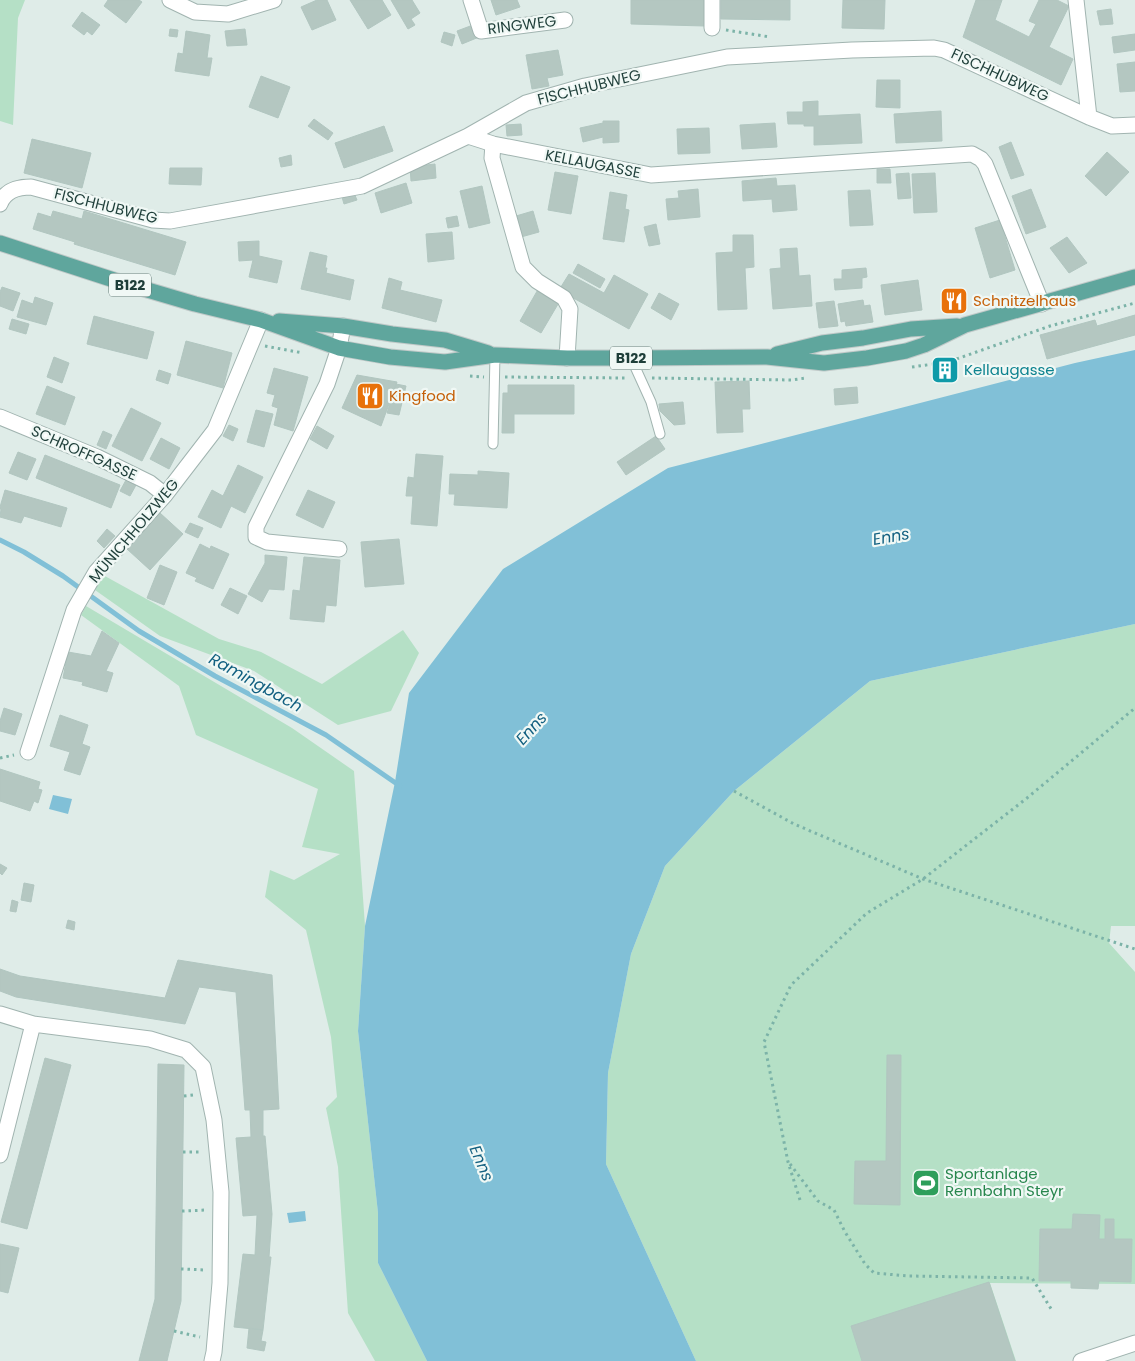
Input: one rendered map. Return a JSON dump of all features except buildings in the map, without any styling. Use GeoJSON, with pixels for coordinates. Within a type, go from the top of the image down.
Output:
{"type":"FeatureCollection","features":[{"type":"Feature","properties":{"kind":"main road","name":"B122"},"geometry":{"type":"LineString","coordinates":[[0,244],[195,304],[261,320],[339,348],[382,356],[445,362],[494,355],[567,358],[767,357],[824,363],[867,358],[906,351],[924,345],[966,325],[1135,278]]}},
{"type":"Feature","properties":{"kind":"main road","name":"B122"},"geometry":{"type":"LineString","coordinates":[[261,320],[343,326],[445,340],[494,355]]}},
{"type":"Feature","properties":{"kind":"main road","name":"B122"},"geometry":{"type":"LineString","coordinates":[[767,357],[822,343],[864,338],[910,329],[966,325]]}},
{"type":"Feature","properties":{"kind":"street"},"geometry":{"type":"LineString","coordinates":[[170,0],[195,12],[228,14],[274,0]]}},
{"type":"Feature","properties":{"kind":"street","name":"RINGWEG"},"geometry":{"type":"LineString","coordinates":[[471,0],[481,31],[565,20]]}},
{"type":"Feature","properties":{"kind":"street"},"geometry":{"type":"LineString","coordinates":[[712,0],[712,28]]}},
{"type":"Feature","properties":{"kind":"street"},"geometry":{"type":"LineString","coordinates":[[1076,0],[1089,117]]}},
{"type":"Feature","properties":{"kind":"street","name":"FISCHHUBWEG"},"geometry":{"type":"LineString","coordinates":[[0,204],[1,200],[10,191],[32,187],[153,220],[170,221],[362,186],[468,136],[526,103],[585,86],[727,57],[852,50],[934,48],[944,50],[1112,126],[1135,125]]}},
{"type":"Feature","properties":{"kind":"street","name":"KELLAUGASSE"},"geometry":{"type":"LineString","coordinates":[[468,136],[493,144],[651,175],[972,154],[981,159],[985,164],[1042,304]]}},
{"type":"Feature","properties":{"kind":"street"},"geometry":{"type":"LineString","coordinates":[[493,144],[492,158],[523,267],[537,281],[564,298],[570,309],[567,358]]}},
{"type":"Feature","properties":{"kind":"street","name":"MÜNICHHOLZWEG"},"geometry":{"type":"LineString","coordinates":[[28,752],[74,610],[96,572],[165,495],[215,430],[261,320]]}},
{"type":"Feature","properties":{"kind":"street"},"geometry":{"type":"LineString","coordinates":[[338,549],[267,542],[256,537],[256,527],[328,384],[339,348],[343,326]]}},
{"type":"Feature","properties":{"kind":"street","name":"SCHROFFGASSE"},"geometry":{"type":"LineString","coordinates":[[0,417],[97,457],[150,483],[165,495]]}},
{"type":"Feature","properties":{"kind":"street"},"geometry":{"type":"LineString","coordinates":[[0,1014],[33,1024],[150,1038],[186,1050],[203,1067],[214,1120],[221,1192],[220,1270],[212,1361]]}},
{"type":"Feature","properties":{"kind":"street"},"geometry":{"type":"LineString","coordinates":[[0,1156],[33,1024]]}},
{"type":"Feature","properties":{"kind":"street"},"geometry":{"type":"LineString","coordinates":[[1081,1361],[1135,1342]]}},
{"type":"Feature","properties":{"kind":"lane"},"geometry":{"type":"LineString","coordinates":[[493,444],[494,355]]}},
{"type":"Feature","properties":{"kind":"lane"},"geometry":{"type":"LineString","coordinates":[[631,358],[651,402],[660,434]]}},
{"type":"Feature","properties":{"kind":"path"},"geometry":{"type":"LineString","coordinates":[[800,1200],[788,1162],[764,1042],[791,985],[867,913],[924,879],[1027,798],[1135,708]]}},
{"type":"Feature","properties":{"kind":"path"},"geometry":{"type":"LineString","coordinates":[[734,791],[794,824],[924,879],[1135,949]]}},
{"type":"Feature","properties":{"kind":"path"},"geometry":{"type":"LineString","coordinates":[[788,1162],[818,1201],[834,1210],[865,1264],[874,1272],[908,1276],[1032,1278],[1053,1312]]}},
{"type":"Feature","properties":{"kind":"path"},"geometry":{"type":"LineString","coordinates":[[182,1211],[220,1210]]}},
{"type":"Feature","properties":{"kind":"path"},"geometry":{"type":"LineString","coordinates":[[182,1269],[220,1270]]}},
{"type":"Feature","properties":{"kind":"path"},"geometry":{"type":"LineString","coordinates":[[174,1331],[215,1341]]}},
{"type":"Feature","properties":{"kind":"green space"},"geometry":{"type":"Polygon","coordinates":[[[0,0],[25,0],[18,18],[13,125],[0,121],[0,0]]]}},
{"type":"Feature","properties":{"kind":"green space"},"geometry":{"type":"Polygon","coordinates":[[[103,575],[219,639],[261,652],[322,684],[403,630],[419,653],[391,711],[338,725],[254,671],[160,636],[95,590],[103,575]]]}},
{"type":"Feature","properties":{"kind":"green space"},"geometry":{"type":"Polygon","coordinates":[[[86,606],[292,728],[354,771],[365,926],[358,1031],[378,1213],[378,1263],[427,1361],[375,1361],[348,1313],[338,1167],[326,1108],[337,1097],[331,1037],[306,930],[265,897],[270,870],[294,880],[340,854],[302,847],[318,789],[196,735],[179,686],[81,615],[86,606]]]}},
{"type":"Feature","properties":{"kind":"green space"},"geometry":{"type":"Polygon","coordinates":[[[1135,624],[1135,926],[1111,926],[1109,943],[1135,972],[1135,1284],[990,1283],[1016,1361],[696,1361],[606,1164],[608,1073],[631,954],[665,866],[734,791],[870,681],[1135,624]]]}},
{"type":"Feature","properties":{"kind":"water","name":"Enns"},"geometry":{"type":"Polygon","coordinates":[[[1135,350],[1135,624],[870,681],[734,791],[665,866],[631,954],[608,1073],[606,1164],[696,1361],[427,1361],[378,1263],[378,1213],[358,1031],[365,926],[395,782],[409,693],[503,569],[668,468],[1075,363],[1135,350]]]}},
{"type":"Feature","properties":{"kind":"water"},"geometry":{"type":"Polygon","coordinates":[[[53,795],[72,799],[68,814],[49,809],[53,795]]]}},
{"type":"Feature","properties":{"kind":"water"},"geometry":{"type":"Polygon","coordinates":[[[305,1211],[306,1221],[289,1223],[287,1213],[305,1211]]]}},
{"type":"Feature","properties":{"kind":"waterway","name":"Ramingbach"},"geometry":{"type":"LineString","coordinates":[[0,540],[63,576],[139,631],[215,676],[326,735],[400,786]]}},
{"type":"Feature","properties":{"kind":"place","name":"Schnitzelhaus"},"geometry":{"type":"Point","coordinates":[954,301]}},
{"type":"Feature","properties":{"kind":"place","name":"Kellaugasse"},"geometry":{"type":"Point","coordinates":[945,370]}},
{"type":"Feature","properties":{"kind":"place","name":"Kingfood"},"geometry":{"type":"Point","coordinates":[370,396]}},
{"type":"Feature","properties":{"kind":"place","name":"Sportanlage Rennbahn Steyr"},"geometry":{"type":"Point","coordinates":[926,1183]}}]}
